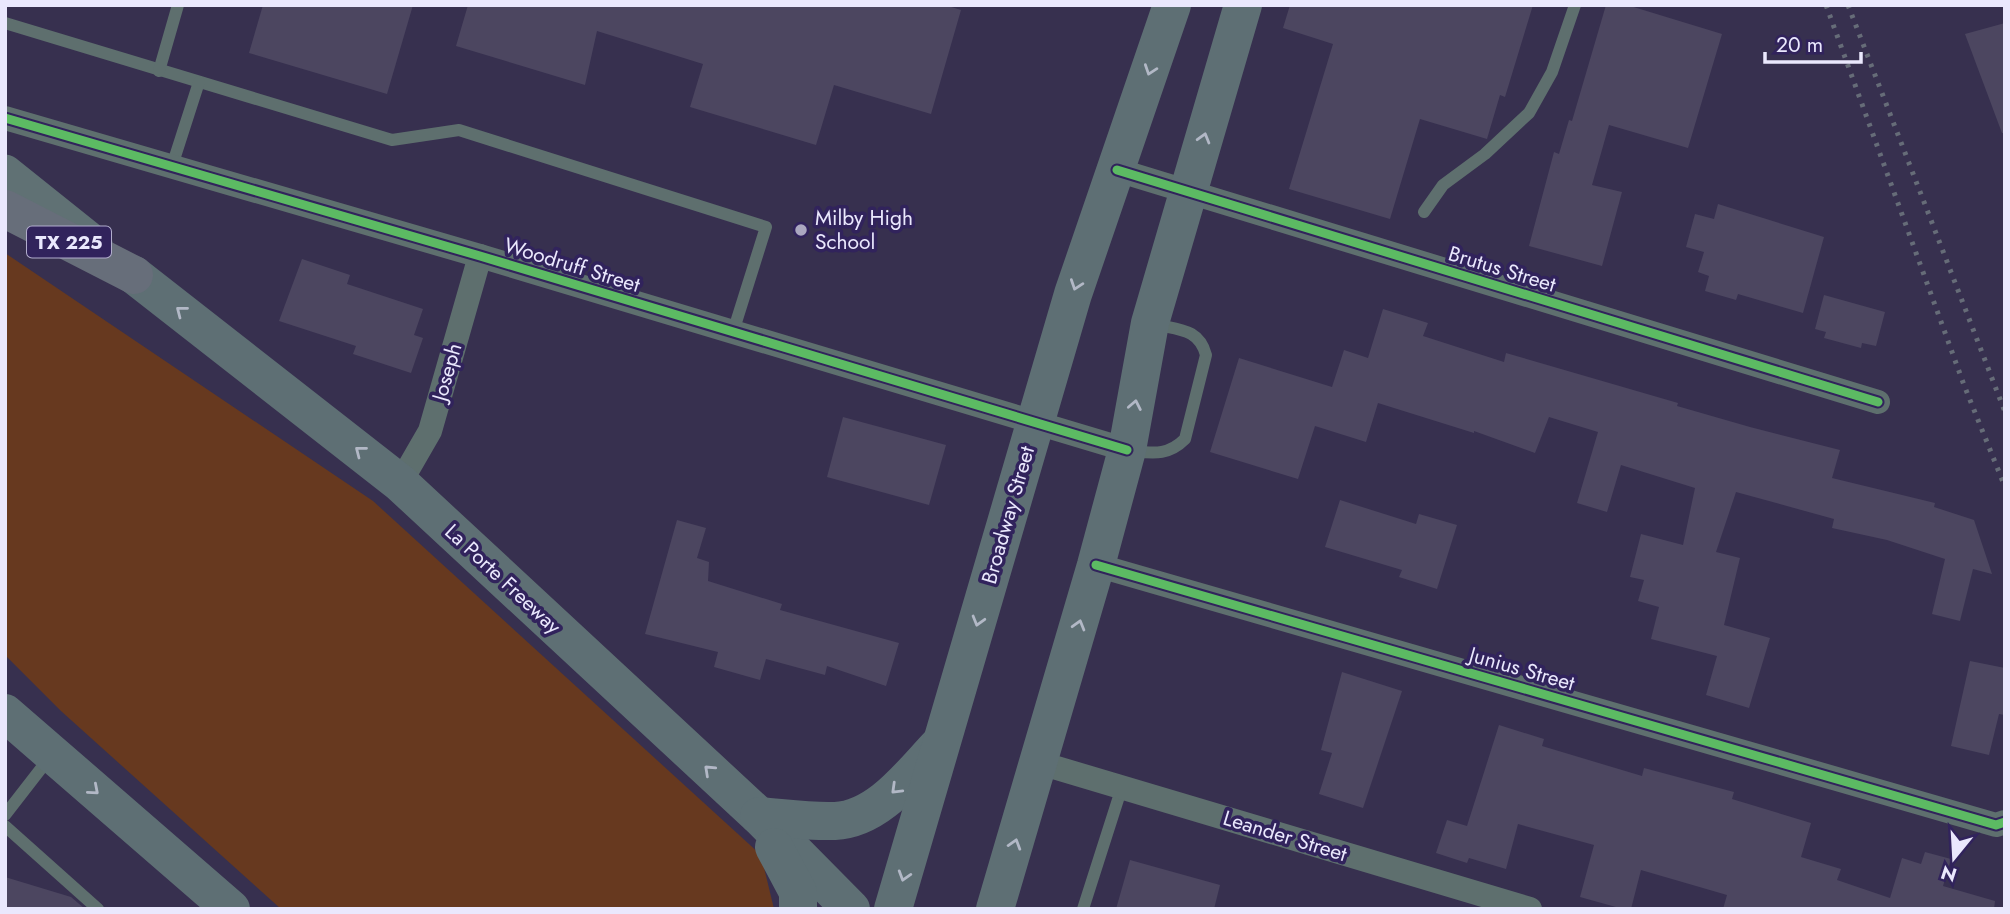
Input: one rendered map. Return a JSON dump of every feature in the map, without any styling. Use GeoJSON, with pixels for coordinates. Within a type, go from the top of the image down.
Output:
{"type":"FeatureCollection","features":[{"type":"Feature","properties":{"kind":"highway","name":"TX 225"},"geometry":{"type":"LineString","coordinates":[[5,209],[134,275]]}},
{"type":"Feature","properties":{"kind":"main road","name":"Broadway Street"},"geometry":{"type":"LineString","coordinates":[[893,909],[1073,293],[1172,5]]}},
{"type":"Feature","properties":{"kind":"main road"},"geometry":{"type":"LineString","coordinates":[[995,909],[1096,565],[1127,450],[1150,323],[1243,5]]}},
{"type":"Feature","properties":{"kind":"main road"},"geometry":{"type":"LineString","coordinates":[[5,172],[134,275]]}},
{"type":"Feature","properties":{"kind":"main road","name":"La Porte Freeway"},"geometry":{"type":"LineString","coordinates":[[134,275],[400,483],[759,816],[851,909]]}},
{"type":"Feature","properties":{"kind":"main road"},"geometry":{"type":"LineString","coordinates":[[5,713],[231,909]]}},
{"type":"Feature","properties":{"kind":"main road"},"geometry":{"type":"LineString","coordinates":[[759,816],[838,821],[862,813],[890,796],[944,740]]}},
{"type":"Feature","properties":{"kind":"main road"},"geometry":{"type":"LineString","coordinates":[[759,816],[798,892],[798,909]]}},
{"type":"Feature","properties":{"kind":"street","name":"Woodruff Street"},"geometry":{"type":"LineString","coordinates":[[5,118],[480,256],[1127,450]]}},
{"type":"Feature","properties":{"kind":"street","name":"Brutus Street"},"geometry":{"type":"LineString","coordinates":[[1117,170],[1878,402]]}},
{"type":"Feature","properties":{"kind":"street","name":"Joseph"},"geometry":{"type":"LineString","coordinates":[[400,483],[430,431],[480,256]]}},
{"type":"Feature","properties":{"kind":"street","name":"Junius Street"},"geometry":{"type":"LineString","coordinates":[[1096,565],[1996,825],[2005,822]]}},
{"type":"Feature","properties":{"kind":"street","name":"Leander Street"},"geometry":{"type":"LineString","coordinates":[[1040,763],[1530,909]]}},
{"type":"Feature","properties":{"kind":"lane"},"geometry":{"type":"LineString","coordinates":[[159,71],[178,5]]}},
{"type":"Feature","properties":{"kind":"lane"},"geometry":{"type":"LineString","coordinates":[[1424,212],[1443,185],[1485,154],[1528,113],[1552,72],[1575,5]]}},
{"type":"Feature","properties":{"kind":"lane"},"geometry":{"type":"LineString","coordinates":[[5,23],[392,140],[459,130],[766,228],[733,332]]}},
{"type":"Feature","properties":{"kind":"lane"},"geometry":{"type":"LineString","coordinates":[[172,166],[199,82]]}},
{"type":"Feature","properties":{"kind":"lane"},"geometry":{"type":"LineString","coordinates":[[1127,450],[1160,454],[1175,449],[1185,439],[1206,355],[1203,344],[1195,334],[1150,323]]}},
{"type":"Feature","properties":{"kind":"lane"},"geometry":{"type":"LineString","coordinates":[[5,815],[53,754]]}},
{"type":"Feature","properties":{"kind":"lane"},"geometry":{"type":"LineString","coordinates":[[1083,909],[1122,787]]}},
{"type":"Feature","properties":{"kind":"lane"},"geometry":{"type":"LineString","coordinates":[[5,826],[98,909]]}},
{"type":"Feature","properties":{"kind":"shaded area"},"geometry":{"type":"Polygon","coordinates":[[[5,253],[373,501],[761,855],[774,909],[281,909],[61,711],[5,655],[5,253]]]}},
{"type":"Feature","properties":{"kind":"building"},"geometry":{"type":"Polygon","coordinates":[[[263,5],[413,5],[387,94],[249,53],[263,5]]]}},
{"type":"Feature","properties":{"kind":"building"},"geometry":{"type":"Polygon","coordinates":[[[468,5],[945,5],[961,10],[931,114],[834,85],[816,145],[690,107],[703,64],[597,31],[585,85],[456,46],[468,5]]]}},
{"type":"Feature","properties":{"kind":"building"},"geometry":{"type":"Polygon","coordinates":[[[1290,5],[1533,5],[1505,97],[1500,95],[1487,139],[1420,119],[1390,219],[1289,189],[1333,44],[1283,28],[1290,5]]]}},
{"type":"Feature","properties":{"kind":"building"},"geometry":{"type":"Polygon","coordinates":[[[1606,5],[1627,5],[1722,34],[1688,148],[1609,125],[1592,185],[1622,192],[1602,266],[1529,246],[1554,152],[1559,154],[1569,120],[1572,121],[1606,5]]]}},
{"type":"Feature","properties":{"kind":"building"},"geometry":{"type":"Polygon","coordinates":[[[2005,23],[2005,133],[2002,133],[1965,34],[2005,23]]]}},
{"type":"Feature","properties":{"kind":"building"},"geometry":{"type":"Polygon","coordinates":[[[1718,204],[1824,237],[1803,313],[1738,294],[1736,300],[1705,291],[1709,276],[1698,272],[1704,252],[1686,247],[1695,214],[1714,219],[1718,204]]]}},
{"type":"Feature","properties":{"kind":"building"},"geometry":{"type":"Polygon","coordinates":[[[302,259],[350,275],[347,284],[423,309],[414,335],[423,338],[411,373],[353,354],[356,346],[279,321],[302,259]]]}},
{"type":"Feature","properties":{"kind":"building"},"geometry":{"type":"Polygon","coordinates":[[[1824,295],[1885,312],[1876,346],[1862,343],[1861,348],[1824,338],[1826,332],[1815,329],[1824,295]]]}},
{"type":"Feature","properties":{"kind":"building"},"geometry":{"type":"Polygon","coordinates":[[[1383,309],[1428,323],[1423,336],[1504,362],[1506,353],[1678,403],[1677,406],[1840,450],[1832,478],[1935,503],[1934,507],[1974,520],[1992,574],[1973,569],[1960,621],[1932,614],[1945,559],[1887,540],[1832,528],[1834,519],[1736,492],[1716,552],[1740,558],[1724,625],[1770,638],[1749,708],[1706,695],[1717,656],[1651,639],[1659,607],[1638,601],[1644,580],[1630,577],[1641,534],[1683,545],[1695,488],[1621,465],[1607,512],[1577,503],[1598,432],[1549,417],[1535,453],[1474,431],[1378,403],[1366,442],[1315,426],[1298,479],[1210,452],[1239,358],[1332,387],[1344,350],[1368,358],[1383,309]]]}},
{"type":"Feature","properties":{"kind":"building"},"geometry":{"type":"Polygon","coordinates":[[[843,417],[946,445],[929,505],[827,477],[843,417]]]}},
{"type":"Feature","properties":{"kind":"building"},"geometry":{"type":"Polygon","coordinates":[[[1340,500],[1416,524],[1419,514],[1457,525],[1437,589],[1399,577],[1402,570],[1325,547],[1340,500]]]}},
{"type":"Feature","properties":{"kind":"building"},"geometry":{"type":"Polygon","coordinates":[[[677,520],[706,528],[697,558],[709,562],[708,581],[782,604],[780,610],[899,643],[886,686],[827,666],[825,675],[766,659],[760,680],[714,667],[718,652],[645,634],[677,520]]]}},
{"type":"Feature","properties":{"kind":"building"},"geometry":{"type":"Polygon","coordinates":[[[1970,661],[2005,668],[2005,715],[1999,714],[1989,755],[1951,746],[1970,661]]]}},
{"type":"Feature","properties":{"kind":"building"},"geometry":{"type":"Polygon","coordinates":[[[1342,672],[1402,691],[1363,808],[1319,794],[1332,753],[1321,750],[1342,672]]]}},
{"type":"Feature","properties":{"kind":"building"},"geometry":{"type":"Polygon","coordinates":[[[1499,725],[1544,739],[1542,746],[1642,776],[1644,768],[1734,792],[1732,799],[1811,823],[1801,857],[1841,869],[1837,880],[1890,898],[1902,858],[1921,864],[1925,852],[1951,859],[1943,886],[1995,901],[1994,909],[1723,909],[1727,895],[1641,870],[1631,909],[1623,909],[1580,897],[1594,845],[1518,824],[1506,869],[1469,858],[1467,863],[1436,853],[1447,820],[1467,826],[1499,725]]]}},
{"type":"Feature","properties":{"kind":"building"},"geometry":{"type":"Polygon","coordinates":[[[1130,860],[1220,885],[1214,909],[1116,909],[1130,860]]]}},
{"type":"Feature","properties":{"kind":"building"},"geometry":{"type":"Polygon","coordinates":[[[5,877],[71,897],[85,909],[5,909],[5,877]]]}},
{"type":"Feature","properties":{"kind":"railway"},"geometry":{"type":"LineString","coordinates":[[1826,5],[1964,385],[2005,487]]}},
{"type":"Feature","properties":{"kind":"railway"},"geometry":{"type":"LineString","coordinates":[[1848,5],[2005,412]]}},
{"type":"Feature","properties":{"kind":"cycle path"},"geometry":{"type":"LineString","coordinates":[[5,118],[480,256],[1127,450]]}},
{"type":"Feature","properties":{"kind":"cycle path"},"geometry":{"type":"LineString","coordinates":[[1117,170],[1878,402]]}},
{"type":"Feature","properties":{"kind":"cycle path"},"geometry":{"type":"LineString","coordinates":[[1096,565],[1996,825],[2005,822]]}},
{"type":"Feature","properties":{"kind":"place","name":"Milby High School"},"geometry":{"type":"Point","coordinates":[801,230]}}]}
